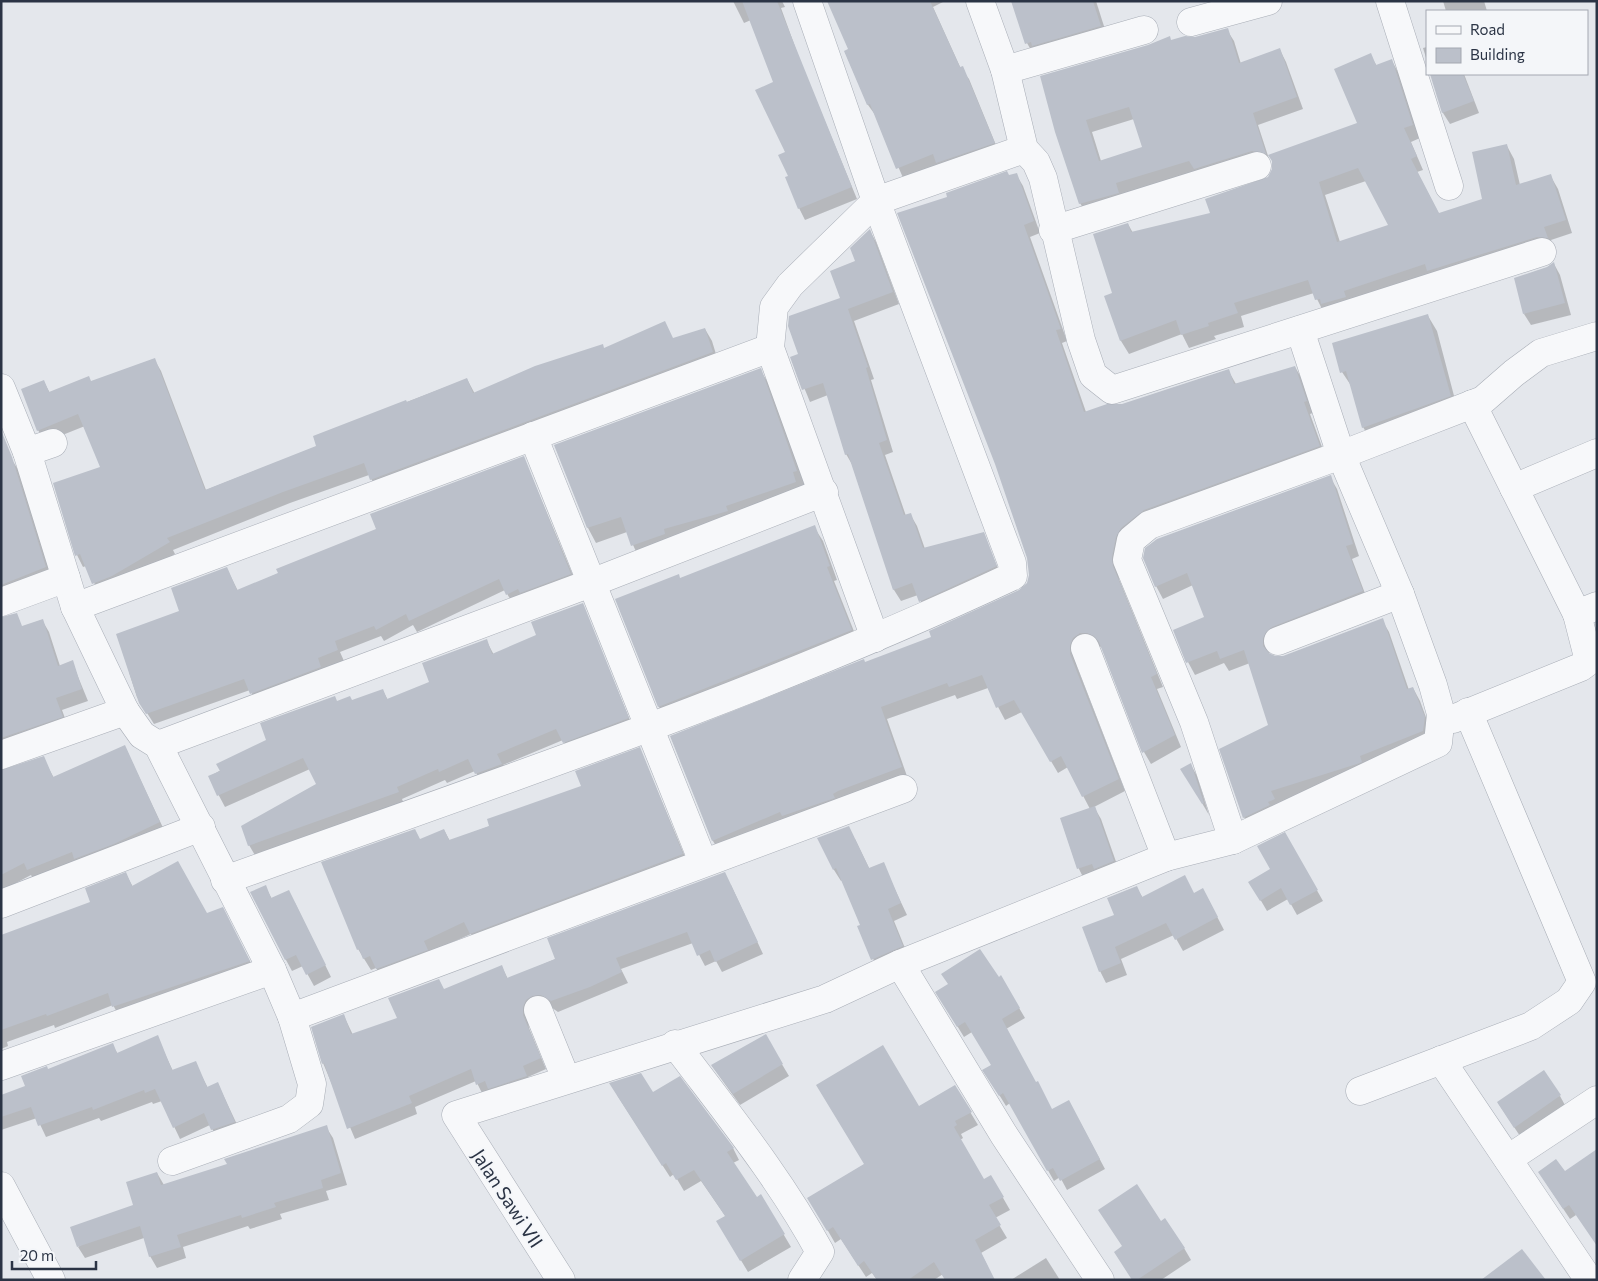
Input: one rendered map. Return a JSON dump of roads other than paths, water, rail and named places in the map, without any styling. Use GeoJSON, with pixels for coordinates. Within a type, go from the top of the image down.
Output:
{"type":"FeatureCollection","features":[{"type":"Feature","properties":{"kind":"street"},"geometry":{"type":"LineString","coordinates":[[225,880],[649,728],[874,638],[1013,576],[1012,563],[876,201],[807,1]]}},
{"type":"Feature","properties":{"kind":"street"},"geometry":{"type":"LineString","coordinates":[[980,1],[1005,70],[1024,149],[1036,162],[1042,178],[1053,230],[1084,349],[1093,375],[1112,390],[1542,252]]}},
{"type":"Feature","properties":{"kind":"street"},"geometry":{"type":"LineString","coordinates":[[1191,22],[1268,1]]}},
{"type":"Feature","properties":{"kind":"street"},"geometry":{"type":"LineString","coordinates":[[1390,1],[1450,186]]}},
{"type":"Feature","properties":{"kind":"street"},"geometry":{"type":"LineString","coordinates":[[1005,70],[1144,30]]}},
{"type":"Feature","properties":{"kind":"street"},"geometry":{"type":"LineString","coordinates":[[874,638],[824,492],[770,348],[774,307],[790,285],[876,201],[1024,149]]}},
{"type":"Feature","properties":{"kind":"street"},"geometry":{"type":"LineString","coordinates":[[1053,230],[1257,166]]}},
{"type":"Feature","properties":{"kind":"street"},"geometry":{"type":"LineString","coordinates":[[538,1010],[566,1079],[825,999],[900,964],[1166,857],[1233,840],[1438,744],[1440,714],[1433,685],[1400,594],[1342,455],[1300,330]]}},
{"type":"Feature","properties":{"kind":"street"},"geometry":{"type":"LineString","coordinates":[[1233,840],[1194,722],[1127,560],[1131,540],[1149,524],[1342,455],[1484,400],[1540,353],[1597,336]]}},
{"type":"Feature","properties":{"kind":"street"},"geometry":{"type":"LineString","coordinates":[[75,607],[770,348]]}},
{"type":"Feature","properties":{"kind":"street"},"geometry":{"type":"LineString","coordinates":[[2,388],[27,452],[75,607],[125,711],[142,735],[158,745],[201,827],[225,880],[272,970],[292,1017],[312,1084],[309,1104],[289,1119],[172,1161]]}},
{"type":"Feature","properties":{"kind":"street"},"geometry":{"type":"LineString","coordinates":[[1440,724],[1581,667],[1593,670],[1587,610],[1514,488],[1472,404]]}},
{"type":"Feature","properties":{"kind":"street"},"geometry":{"type":"LineString","coordinates":[[533,436],[703,862]]}},
{"type":"Feature","properties":{"kind":"street"},"geometry":{"type":"LineString","coordinates":[[27,452],[52,443]]}},
{"type":"Feature","properties":{"kind":"street"},"geometry":{"type":"LineString","coordinates":[[1514,488],[1597,453]]}},
{"type":"Feature","properties":{"kind":"street"},"geometry":{"type":"LineString","coordinates":[[158,745],[591,583],[824,492]]}},
{"type":"Feature","properties":{"kind":"street"},"geometry":{"type":"LineString","coordinates":[[1,602],[66,578]]}},
{"type":"Feature","properties":{"kind":"street"},"geometry":{"type":"LineString","coordinates":[[1278,641],[1400,594]]}},
{"type":"Feature","properties":{"kind":"street"},"geometry":{"type":"LineString","coordinates":[[1086,648],[1166,857]]}},
{"type":"Feature","properties":{"kind":"street"},"geometry":{"type":"LineString","coordinates":[[1,755],[125,711]]}},
{"type":"Feature","properties":{"kind":"street"},"geometry":{"type":"LineString","coordinates":[[1360,1091],[1531,1026],[1569,1001],[1582,982],[1468,712]]}},
{"type":"Feature","properties":{"kind":"street"},"geometry":{"type":"LineString","coordinates":[[292,1017],[703,862],[903,789]]}},
{"type":"Feature","properties":{"kind":"street"},"geometry":{"type":"LineString","coordinates":[[1,904],[201,827]]}},
{"type":"Feature","properties":{"kind":"street"},"geometry":{"type":"LineString","coordinates":[[900,964],[1004,1135],[1100,1280]]}},
{"type":"Feature","properties":{"kind":"street"},"geometry":{"type":"LineString","coordinates":[[1,1066],[272,970]]}},
{"type":"Feature","properties":{"kind":"street"},"geometry":{"type":"LineString","coordinates":[[675,1044],[750,1143],[820,1252],[802,1280]]}},
{"type":"Feature","properties":{"kind":"street"},"geometry":{"type":"LineString","coordinates":[[1440,1060],[1589,1280]]}},
{"type":"Feature","properties":{"kind":"street","name":"Jalan Sawi VII"},"geometry":{"type":"LineString","coordinates":[[561,1280],[456,1115],[566,1079]]}},
{"type":"Feature","properties":{"kind":"street"},"geometry":{"type":"LineString","coordinates":[[1508,1159],[1597,1100]]}},
{"type":"Feature","properties":{"kind":"street"},"geometry":{"type":"LineString","coordinates":[[1,1186],[51,1280]]}}]}
